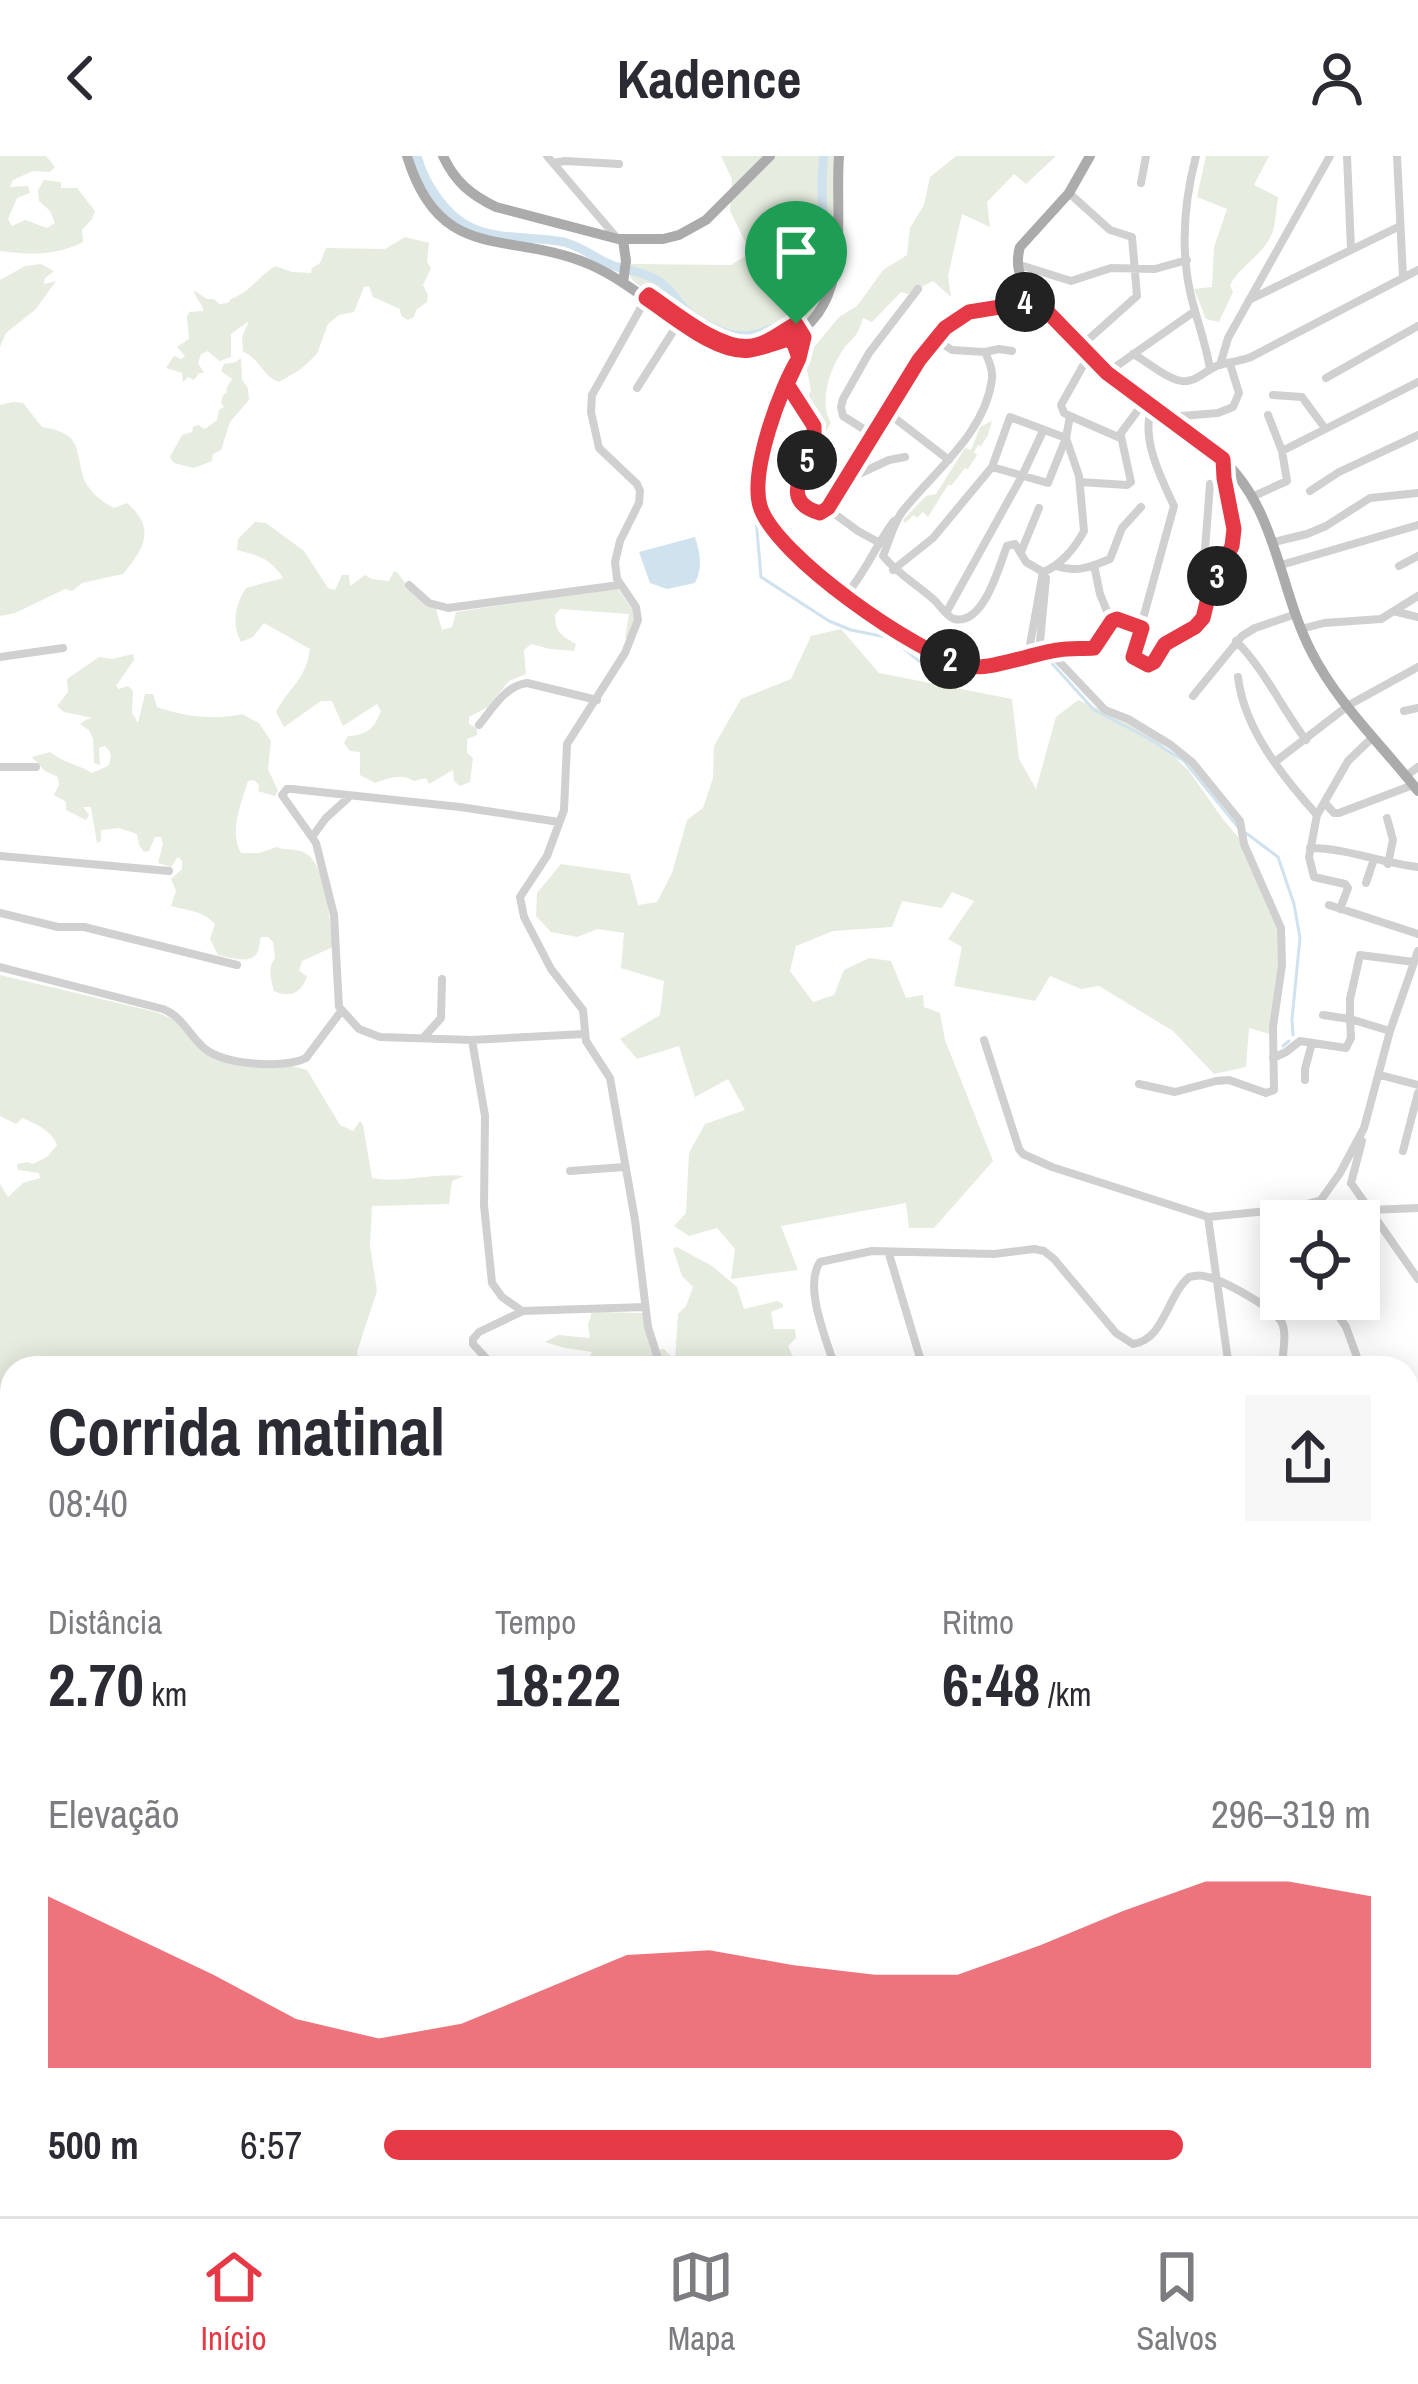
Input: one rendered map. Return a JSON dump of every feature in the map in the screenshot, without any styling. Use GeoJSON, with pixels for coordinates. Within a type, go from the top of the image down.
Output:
{"type":"FeatureCollection","features":[{"type":"Feature","properties":{"kind":"main road"},"geometry":{"type":"LineString","coordinates":[[407,156],[429,201],[460,231],[594,266],[624,279],[708,339],[735,350],[797,338],[820,313],[836,268],[839,156]]}},
{"type":"Feature","properties":{"kind":"main road"},"geometry":{"type":"LineString","coordinates":[[447,156],[462,186],[496,207],[620,240],[663,239],[692,229],[770,156]]}},
{"type":"Feature","properties":{"kind":"main road"},"geometry":{"type":"LineString","coordinates":[[1090,156],[1069,193],[1023,241],[1017,264],[1020,280],[1107,373],[1223,459],[1254,496],[1315,660],[1413,784]]}},
{"type":"Feature","properties":{"kind":"main road"},"geometry":{"type":"LineString","coordinates":[[620,240],[626,254],[624,279]]}},
{"type":"Feature","properties":{"kind":"street"},"geometry":{"type":"LineString","coordinates":[[1141,183],[1146,156]]}},
{"type":"Feature","properties":{"kind":"street"},"geometry":{"type":"LineString","coordinates":[[1168,417],[1218,413],[1233,407],[1239,393],[1220,366],[1190,291],[1185,203],[1196,156]]}},
{"type":"Feature","properties":{"kind":"street"},"geometry":{"type":"LineString","coordinates":[[1220,366],[1228,338],[1330,156]]}},
{"type":"Feature","properties":{"kind":"street"},"geometry":{"type":"LineString","coordinates":[[1347,156],[1352,249]]}},
{"type":"Feature","properties":{"kind":"street"},"geometry":{"type":"LineString","coordinates":[[1397,156],[1403,278]]}},
{"type":"Feature","properties":{"kind":"street"},"geometry":{"type":"LineString","coordinates":[[550,160],[620,240]]}},
{"type":"Feature","properties":{"kind":"street"},"geometry":{"type":"LineString","coordinates":[[550,160],[619,164]]}},
{"type":"Feature","properties":{"kind":"street"},"geometry":{"type":"LineString","coordinates":[[1069,193],[1110,230],[1132,237],[1137,296],[1085,350],[1061,405],[1064,413],[1121,436]]}},
{"type":"Feature","properties":{"kind":"street"},"geometry":{"type":"LineString","coordinates":[[1249,300],[1398,226]]}},
{"type":"Feature","properties":{"kind":"street"},"geometry":{"type":"LineString","coordinates":[[1017,264],[1071,280],[1111,268],[1161,268],[1187,260]]}},
{"type":"Feature","properties":{"kind":"street"},"geometry":{"type":"LineString","coordinates":[[1133,354],[1184,382],[1251,358],[1418,270]]}},
{"type":"Feature","properties":{"kind":"street"},"geometry":{"type":"LineString","coordinates":[[1262,275],[1275,288]]}},
{"type":"Feature","properties":{"kind":"street"},"geometry":{"type":"LineString","coordinates":[[873,435],[843,416],[843,399],[869,353],[918,289]]}},
{"type":"Feature","properties":{"kind":"street"},"geometry":{"type":"LineString","coordinates":[[648,297],[592,395],[591,412],[599,448],[640,491],[616,555],[620,585],[636,607],[638,620],[631,644],[567,744],[566,799],[547,856],[520,897],[520,905],[551,969],[583,1010],[589,1047],[610,1078],[648,1327],[657,1356]]}},
{"type":"Feature","properties":{"kind":"street"},"geometry":{"type":"LineString","coordinates":[[787,384],[814,426],[813,448],[799,475],[798,494],[815,513],[828,508],[934,339],[969,312],[1037,301]]}},
{"type":"Feature","properties":{"kind":"street"},"geometry":{"type":"LineString","coordinates":[[1107,373],[1195,311]]}},
{"type":"Feature","properties":{"kind":"street"},"geometry":{"type":"LineString","coordinates":[[637,388],[681,319]]}},
{"type":"Feature","properties":{"kind":"street"},"geometry":{"type":"LineString","coordinates":[[1326,378],[1418,326]]}},
{"type":"Feature","properties":{"kind":"street"},"geometry":{"type":"LineString","coordinates":[[797,338],[799,358],[778,401],[757,481],[762,512],[782,539],[844,597],[906,636],[970,667],[1044,652],[1094,648],[1117,619],[1142,628]]}},
{"type":"Feature","properties":{"kind":"street"},"geometry":{"type":"LineString","coordinates":[[934,339],[952,350],[1012,351]]}},
{"type":"Feature","properties":{"kind":"street"},"geometry":{"type":"LineString","coordinates":[[844,597],[866,570],[878,542],[949,460],[985,409],[992,372],[986,352]]}},
{"type":"Feature","properties":{"kind":"street"},"geometry":{"type":"LineString","coordinates":[[1282,451],[1416,380]]}},
{"type":"Feature","properties":{"kind":"street"},"geometry":{"type":"LineString","coordinates":[[1274,395],[1302,397],[1324,428]]}},
{"type":"Feature","properties":{"kind":"street"},"geometry":{"type":"LineString","coordinates":[[1121,436],[1148,405]]}},
{"type":"Feature","properties":{"kind":"street"},"geometry":{"type":"LineString","coordinates":[[1148,405],[1147,429],[1174,506],[1132,655],[1144,665],[1203,618],[1234,536],[1223,459]]}},
{"type":"Feature","properties":{"kind":"street"},"geometry":{"type":"LineString","coordinates":[[887,412],[949,460]]}},
{"type":"Feature","properties":{"kind":"street"},"geometry":{"type":"LineString","coordinates":[[1254,496],[1287,481],[1268,415]]}},
{"type":"Feature","properties":{"kind":"street"},"geometry":{"type":"LineString","coordinates":[[992,466],[1048,483],[1070,416]]}},
{"type":"Feature","properties":{"kind":"street"},"geometry":{"type":"LineString","coordinates":[[893,570],[933,538],[992,466],[1010,417],[1066,438]]}},
{"type":"Feature","properties":{"kind":"street"},"geometry":{"type":"LineString","coordinates":[[946,613],[1043,431]]}},
{"type":"Feature","properties":{"kind":"street"},"geometry":{"type":"LineString","coordinates":[[1310,491],[1418,435]]}},
{"type":"Feature","properties":{"kind":"street"},"geometry":{"type":"LineString","coordinates":[[1080,482],[1131,482],[1121,436]]}},
{"type":"Feature","properties":{"kind":"street"},"geometry":{"type":"LineString","coordinates":[[1028,656],[1049,569],[1084,531],[1080,482],[1066,438]]}},
{"type":"Feature","properties":{"kind":"street"},"geometry":{"type":"LineString","coordinates":[[844,481],[904,457]]}},
{"type":"Feature","properties":{"kind":"street"},"geometry":{"type":"LineString","coordinates":[[1210,484],[1205,550],[1222,566]]}},
{"type":"Feature","properties":{"kind":"street"},"geometry":{"type":"LineString","coordinates":[[1274,542],[1326,526],[1370,498],[1418,493]]}},
{"type":"Feature","properties":{"kind":"street"},"geometry":{"type":"LineString","coordinates":[[899,515],[883,556],[893,570],[953,619],[975,612],[984,602],[1007,546],[1015,544],[1026,562],[1049,569],[1072,571],[1094,565],[1113,556],[1122,528],[1142,507]]}},
{"type":"Feature","properties":{"kind":"street"},"geometry":{"type":"LineString","coordinates":[[828,508],[878,542]]}},
{"type":"Feature","properties":{"kind":"street"},"geometry":{"type":"LineString","coordinates":[[1020,554],[1039,508]]}},
{"type":"Feature","properties":{"kind":"street"},"geometry":{"type":"LineString","coordinates":[[1281,565],[1418,525]]}},
{"type":"Feature","properties":{"kind":"street"},"geometry":{"type":"LineString","coordinates":[[1399,566],[1418,556]]}},
{"type":"Feature","properties":{"kind":"street"},"geometry":{"type":"LineString","coordinates":[[1094,565],[1112,621]]}},
{"type":"Feature","properties":{"kind":"street"},"geometry":{"type":"LineString","coordinates":[[1044,652],[1049,569]]}},
{"type":"Feature","properties":{"kind":"street"},"geometry":{"type":"LineString","coordinates":[[409,585],[429,603],[448,608],[620,585]]}},
{"type":"Feature","properties":{"kind":"street"},"geometry":{"type":"LineString","coordinates":[[1301,629],[1381,619],[1418,596]]}},
{"type":"Feature","properties":{"kind":"street"},"geometry":{"type":"LineString","coordinates":[[1396,611],[1418,617]]}},
{"type":"Feature","properties":{"kind":"street"},"geometry":{"type":"LineString","coordinates":[[1193,696],[1236,641],[1255,628],[1296,614]]}},
{"type":"Feature","properties":{"kind":"street"},"geometry":{"type":"LineString","coordinates":[[1236,641],[1254,659],[1306,740]]}},
{"type":"Feature","properties":{"kind":"street"},"geometry":{"type":"LineString","coordinates":[[0,657],[63,648]]}},
{"type":"Feature","properties":{"kind":"street"},"geometry":{"type":"LineString","coordinates":[[1044,652],[1106,710],[1128,719],[1192,762],[1240,821],[1244,844],[1281,928],[1282,965],[1273,1027],[1274,1090],[1266,1093],[1228,1080],[1175,1092],[1139,1084]]}},
{"type":"Feature","properties":{"kind":"street"},"geometry":{"type":"LineString","coordinates":[[1275,762],[1349,705],[1418,667]]}},
{"type":"Feature","properties":{"kind":"street"},"geometry":{"type":"LineString","coordinates":[[1238,677],[1241,701],[1275,762],[1317,814]]}},
{"type":"Feature","properties":{"kind":"street"},"geometry":{"type":"LineString","coordinates":[[479,725],[518,683],[597,700]]}},
{"type":"Feature","properties":{"kind":"street"},"geometry":{"type":"LineString","coordinates":[[1404,711],[1418,708]]}},
{"type":"Feature","properties":{"kind":"street"},"geometry":{"type":"LineString","coordinates":[[1340,909],[1348,888],[1313,877],[1310,848],[1317,814],[1348,761],[1374,737]]}},
{"type":"Feature","properties":{"kind":"street"},"geometry":{"type":"LineString","coordinates":[[1325,803],[1339,813],[1413,784],[1418,766]]}},
{"type":"Feature","properties":{"kind":"street"},"geometry":{"type":"LineString","coordinates":[[0,767],[36,767]]}},
{"type":"Feature","properties":{"kind":"street"},"geometry":{"type":"LineString","coordinates":[[559,822],[292,789],[282,795],[312,837],[322,865],[334,915],[336,990],[342,1010],[359,1029],[380,1037],[422,1039],[584,1034]]}},
{"type":"Feature","properties":{"kind":"street"},"geometry":{"type":"LineString","coordinates":[[312,837],[350,797]]}},
{"type":"Feature","properties":{"kind":"street"},"geometry":{"type":"LineString","coordinates":[[1387,818],[1393,839],[1388,864]]}},
{"type":"Feature","properties":{"kind":"street"},"geometry":{"type":"LineString","coordinates":[[1310,848],[1343,849],[1388,864],[1418,867]]}},
{"type":"Feature","properties":{"kind":"street"},"geometry":{"type":"LineString","coordinates":[[0,856],[169,872]]}},
{"type":"Feature","properties":{"kind":"street"},"geometry":{"type":"LineString","coordinates":[[1366,883],[1374,859]]}},
{"type":"Feature","properties":{"kind":"street"},"geometry":{"type":"LineString","coordinates":[[1329,905],[1418,934]]}},
{"type":"Feature","properties":{"kind":"street"},"geometry":{"type":"LineString","coordinates":[[0,913],[84,927],[237,964]]}},
{"type":"Feature","properties":{"kind":"street"},"geometry":{"type":"LineString","coordinates":[[1352,1184],[1390,1031],[1418,951]]}},
{"type":"Feature","properties":{"kind":"street"},"geometry":{"type":"LineString","coordinates":[[1273,1058],[1300,1041],[1346,1048],[1360,955],[1414,962]]}},
{"type":"Feature","properties":{"kind":"street"},"geometry":{"type":"LineString","coordinates":[[0,967],[172,1012],[214,1054],[263,1065],[306,1058],[342,1010]]}},
{"type":"Feature","properties":{"kind":"street"},"geometry":{"type":"LineString","coordinates":[[422,1039],[441,1018],[442,980]]}},
{"type":"Feature","properties":{"kind":"street"},"geometry":{"type":"LineString","coordinates":[[1323,1015],[1390,1031]]}},
{"type":"Feature","properties":{"kind":"street"},"geometry":{"type":"LineString","coordinates":[[472,1040],[485,1116],[484,1205],[492,1283],[502,1297],[523,1311]]}},
{"type":"Feature","properties":{"kind":"street"},"geometry":{"type":"LineString","coordinates":[[984,1040],[1023,1154],[1208,1217],[1260,1212]]}},
{"type":"Feature","properties":{"kind":"street"},"geometry":{"type":"LineString","coordinates":[[1305,1080],[1312,1043]]}},
{"type":"Feature","properties":{"kind":"street"},"geometry":{"type":"LineString","coordinates":[[1380,1075],[1418,1089],[1402,1151]]}},
{"type":"Feature","properties":{"kind":"street"},"geometry":{"type":"LineString","coordinates":[[1319,1200],[1341,1172],[1364,1128]]}},
{"type":"Feature","properties":{"kind":"street"},"geometry":{"type":"LineString","coordinates":[[570,1171],[624,1167]]}},
{"type":"Feature","properties":{"kind":"street"},"geometry":{"type":"LineString","coordinates":[[1341,1172],[1354,1172]]}},
{"type":"Feature","properties":{"kind":"street"},"geometry":{"type":"LineString","coordinates":[[1341,1172],[1362,1200]]}},
{"type":"Feature","properties":{"kind":"street"},"geometry":{"type":"LineString","coordinates":[[1380,1210],[1418,1208]]}},
{"type":"Feature","properties":{"kind":"street"},"geometry":{"type":"LineString","coordinates":[[1208,1217],[1227,1356]]}},
{"type":"Feature","properties":{"kind":"street"},"geometry":{"type":"LineString","coordinates":[[1380,1225],[1418,1279]]}},
{"type":"Feature","properties":{"kind":"street"},"geometry":{"type":"LineString","coordinates":[[832,1356],[813,1289],[814,1270],[825,1260],[872,1251],[1044,1251],[1062,1266],[1115,1334],[1137,1345],[1152,1334],[1189,1277],[1202,1276],[1264,1306],[1280,1320],[1283,1356]]}},
{"type":"Feature","properties":{"kind":"street"},"geometry":{"type":"LineString","coordinates":[[889,1253],[919,1356]]}},
{"type":"Feature","properties":{"kind":"street"},"geometry":{"type":"LineString","coordinates":[[484,1356],[472,1339],[523,1311],[645,1307]]}},
{"type":"Feature","properties":{"kind":"street"},"geometry":{"type":"LineString","coordinates":[[1341,1320],[1357,1356]]}},
{"type":"Feature","properties":{"kind":"shaded area"},"geometry":{"type":"Polygon","coordinates":[[[0,156],[46,156],[55,167],[13,180],[10,187],[28,186],[30,193],[17,198],[8,219],[12,226],[25,220],[47,228],[55,223],[39,201],[38,190],[44,180],[61,182],[61,188],[77,188],[95,211],[82,230],[83,242],[42,253],[0,251],[0,156]]]}},
{"type":"Feature","properties":{"kind":"shaded area"},"geometry":{"type":"Polygon","coordinates":[[[721,156],[835,156],[825,298],[808,318],[755,340],[742,341],[708,330],[670,309],[630,277],[631,264],[731,265],[751,253],[730,211],[732,179],[721,156]]]}},
{"type":"Feature","properties":{"kind":"shaded area"},"geometry":{"type":"Polygon","coordinates":[[[956,156],[1056,156],[1026,184],[1014,174],[987,202],[990,227],[962,214],[948,276],[951,297],[933,281],[908,294],[901,292],[872,322],[863,318],[829,378],[826,406],[831,422],[824,437],[803,408],[811,390],[810,352],[839,317],[857,306],[883,270],[907,255],[910,228],[924,205],[930,177],[956,156]]]}},
{"type":"Feature","properties":{"kind":"shaded area"},"geometry":{"type":"Polygon","coordinates":[[[1206,156],[1269,156],[1254,185],[1278,197],[1270,238],[1230,285],[1233,292],[1219,322],[1206,319],[1194,289],[1212,287],[1214,247],[1227,209],[1197,197],[1206,156]]]}},
{"type":"Feature","properties":{"kind":"shaded area"},"geometry":{"type":"Polygon","coordinates":[[[405,237],[429,243],[431,268],[423,285],[427,302],[414,317],[401,316],[400,309],[373,297],[369,286],[364,287],[354,312],[328,324],[317,354],[279,382],[243,352],[242,337],[249,321],[231,334],[231,357],[219,361],[208,351],[201,354],[198,363],[204,373],[194,380],[188,377],[183,382],[182,373],[166,368],[174,356],[185,356],[177,347],[189,339],[187,316],[203,311],[195,291],[219,304],[228,303],[275,266],[311,273],[326,248],[385,249],[405,237]]]}},
{"type":"Feature","properties":{"kind":"shaded area"},"geometry":{"type":"Polygon","coordinates":[[[41,264],[54,271],[44,284],[56,281],[36,309],[6,333],[0,347],[0,280],[25,266],[41,264]]]}},
{"type":"Feature","properties":{"kind":"shaded area"},"geometry":{"type":"Polygon","coordinates":[[[241,358],[249,400],[230,422],[221,450],[213,454],[212,461],[194,468],[174,463],[170,457],[182,435],[217,420],[232,379],[221,371],[224,364],[241,358]]]}},
{"type":"Feature","properties":{"kind":"shaded area"},"geometry":{"type":"Polygon","coordinates":[[[23,403],[42,427],[69,437],[90,489],[114,508],[127,503],[142,521],[144,538],[123,574],[82,583],[72,591],[65,589],[0,616],[0,405],[23,403]]]}},
{"type":"Feature","properties":{"kind":"shaded area"},"geometry":{"type":"Polygon","coordinates":[[[992,421],[968,469],[948,485],[928,517],[923,512],[905,523],[926,496],[936,494],[965,448],[971,450],[980,427],[992,421]]]}},
{"type":"Feature","properties":{"kind":"shaded area"},"geometry":{"type":"Polygon","coordinates":[[[255,522],[266,523],[304,551],[328,588],[335,590],[342,575],[349,575],[350,586],[365,575],[389,581],[394,571],[398,573],[410,590],[436,609],[442,630],[452,627],[456,612],[617,588],[636,614],[630,637],[625,638],[629,614],[560,609],[556,626],[576,644],[574,651],[531,644],[524,650],[526,674],[509,681],[488,707],[469,717],[469,724],[477,728],[477,735],[467,739],[467,753],[473,758],[470,782],[460,786],[453,770],[429,784],[426,778],[400,777],[375,783],[360,775],[360,752],[350,751],[344,743],[348,736],[372,727],[381,711],[377,704],[343,726],[332,701],[321,701],[284,727],[276,712],[301,676],[310,649],[264,623],[253,637],[241,642],[236,614],[246,588],[283,578],[263,559],[237,550],[238,539],[255,522]]]}},
{"type":"Feature","properties":{"kind":"shaded area"},"geometry":{"type":"Polygon","coordinates":[[[841,629],[879,673],[1012,699],[1019,759],[1036,789],[1056,717],[1078,700],[1147,730],[1189,771],[1244,844],[1281,928],[1282,965],[1273,1035],[1249,1028],[1246,1067],[1214,1074],[1173,1031],[1099,986],[1081,989],[1050,976],[1035,1001],[954,986],[962,947],[948,939],[974,901],[952,892],[942,908],[902,901],[892,927],[833,931],[796,946],[790,971],[813,1002],[834,995],[844,970],[869,958],[891,961],[906,998],[923,995],[924,1007],[940,1013],[945,1040],[993,1161],[934,1228],[909,1228],[906,1203],[781,1226],[798,1270],[731,1279],[735,1249],[717,1228],[689,1236],[674,1226],[686,1213],[689,1153],[705,1124],[745,1110],[728,1079],[695,1097],[679,1046],[637,1059],[620,1039],[660,1015],[664,981],[621,968],[624,933],[598,929],[577,937],[551,932],[536,916],[537,893],[561,864],[630,874],[638,905],[657,902],[672,873],[687,820],[703,808],[713,778],[714,746],[741,699],[791,679],[811,636],[841,629]]]}},
{"type":"Feature","properties":{"kind":"shaded area"},"geometry":{"type":"Polygon","coordinates":[[[133,654],[134,660],[116,686],[133,691],[132,713],[138,723],[145,694],[153,694],[157,707],[177,713],[242,714],[259,723],[271,741],[268,769],[278,791],[275,796],[258,791],[254,780],[248,781],[236,836],[241,853],[277,847],[299,851],[318,869],[333,947],[302,961],[299,970],[307,977],[294,993],[274,991],[270,970],[275,958],[268,937],[261,937],[250,959],[218,955],[210,939],[215,924],[200,913],[171,906],[176,891],[171,879],[182,869],[182,861],[178,857],[171,867],[158,863],[161,837],[155,837],[144,852],[137,834],[119,828],[101,830],[97,843],[91,807],[83,807],[89,815],[86,820],[66,810],[66,802],[54,795],[58,777],[32,757],[50,752],[92,773],[108,766],[111,755],[105,746],[99,748],[100,765],[94,763],[93,739],[80,724],[93,718],[57,706],[68,692],[67,679],[99,657],[133,654]]]}},
{"type":"Feature","properties":{"kind":"shaded area"},"geometry":{"type":"Polygon","coordinates":[[[0,975],[156,1012],[175,1020],[190,1038],[240,1065],[307,1070],[340,1125],[353,1131],[360,1121],[363,1125],[372,1178],[464,1176],[452,1181],[449,1204],[372,1206],[370,1245],[377,1291],[358,1356],[0,1356],[0,1184],[8,1197],[23,1183],[40,1178],[39,1173],[18,1170],[17,1164],[33,1164],[57,1145],[38,1125],[22,1118],[16,1124],[0,1116],[0,975]]]}},
{"type":"Feature","properties":{"kind":"shaded area"},"geometry":{"type":"Polygon","coordinates":[[[673,1249],[712,1266],[737,1287],[744,1309],[777,1301],[783,1304],[771,1312],[774,1329],[795,1329],[796,1338],[788,1346],[794,1356],[675,1356],[678,1314],[693,1287],[682,1276],[673,1249]]]}},
{"type":"Feature","properties":{"kind":"shaded area"},"geometry":{"type":"Polygon","coordinates":[[[592,1312],[643,1313],[651,1351],[664,1349],[671,1356],[590,1356],[592,1352],[545,1342],[558,1335],[590,1338],[592,1312]]]}},
{"type":"Feature","properties":{"kind":"water"},"geometry":{"type":"Polygon","coordinates":[[[695,537],[700,560],[695,583],[667,589],[650,583],[639,552],[695,537]]]}},
{"type":"Feature","properties":{"kind":"waterway"},"geometry":{"type":"LineString","coordinates":[[417,156],[435,195],[465,225],[495,235],[571,244],[657,280],[694,317],[739,336],[782,324],[804,308],[816,291],[824,253],[824,156]]}},
{"type":"Feature","properties":{"kind":"waterway"},"geometry":{"type":"LineString","coordinates":[[805,313],[807,306]]}},
{"type":"Feature","properties":{"kind":"waterway"},"geometry":{"type":"LineString","coordinates":[[790,354],[763,429],[753,484],[761,577],[829,621],[891,638],[919,661],[959,677],[1048,659],[1094,710],[1184,761],[1238,827]]}},
{"type":"Feature","properties":{"kind":"waterway"},"geometry":{"type":"LineString","coordinates":[[1246,833],[1278,857],[1294,904],[1300,938],[1293,1035]]}},
{"type":"Feature","properties":{"kind":"waterway"},"geometry":{"type":"LineString","coordinates":[[1283,1046],[1289,1041]]}},
{"type":"Feature","properties":{"kind":"route"},"geometry":{"type":"LineString","coordinates":[[796,324],[775,339],[739,347],[707,334],[649,295],[646,298],[708,339],[735,350],[788,339],[794,344],[799,358],[788,376],[778,401],[757,481],[762,512],[782,539],[860,609],[970,667],[1063,649],[1094,648],[1117,619],[1142,628],[1133,657],[1148,665],[1165,644],[1203,618],[1234,536],[1223,459],[1107,373],[1037,301],[969,312],[945,328],[919,360],[828,508],[820,513],[808,509],[798,494],[799,475],[815,434],[787,384],[799,358],[804,337],[796,324]]}}]}
